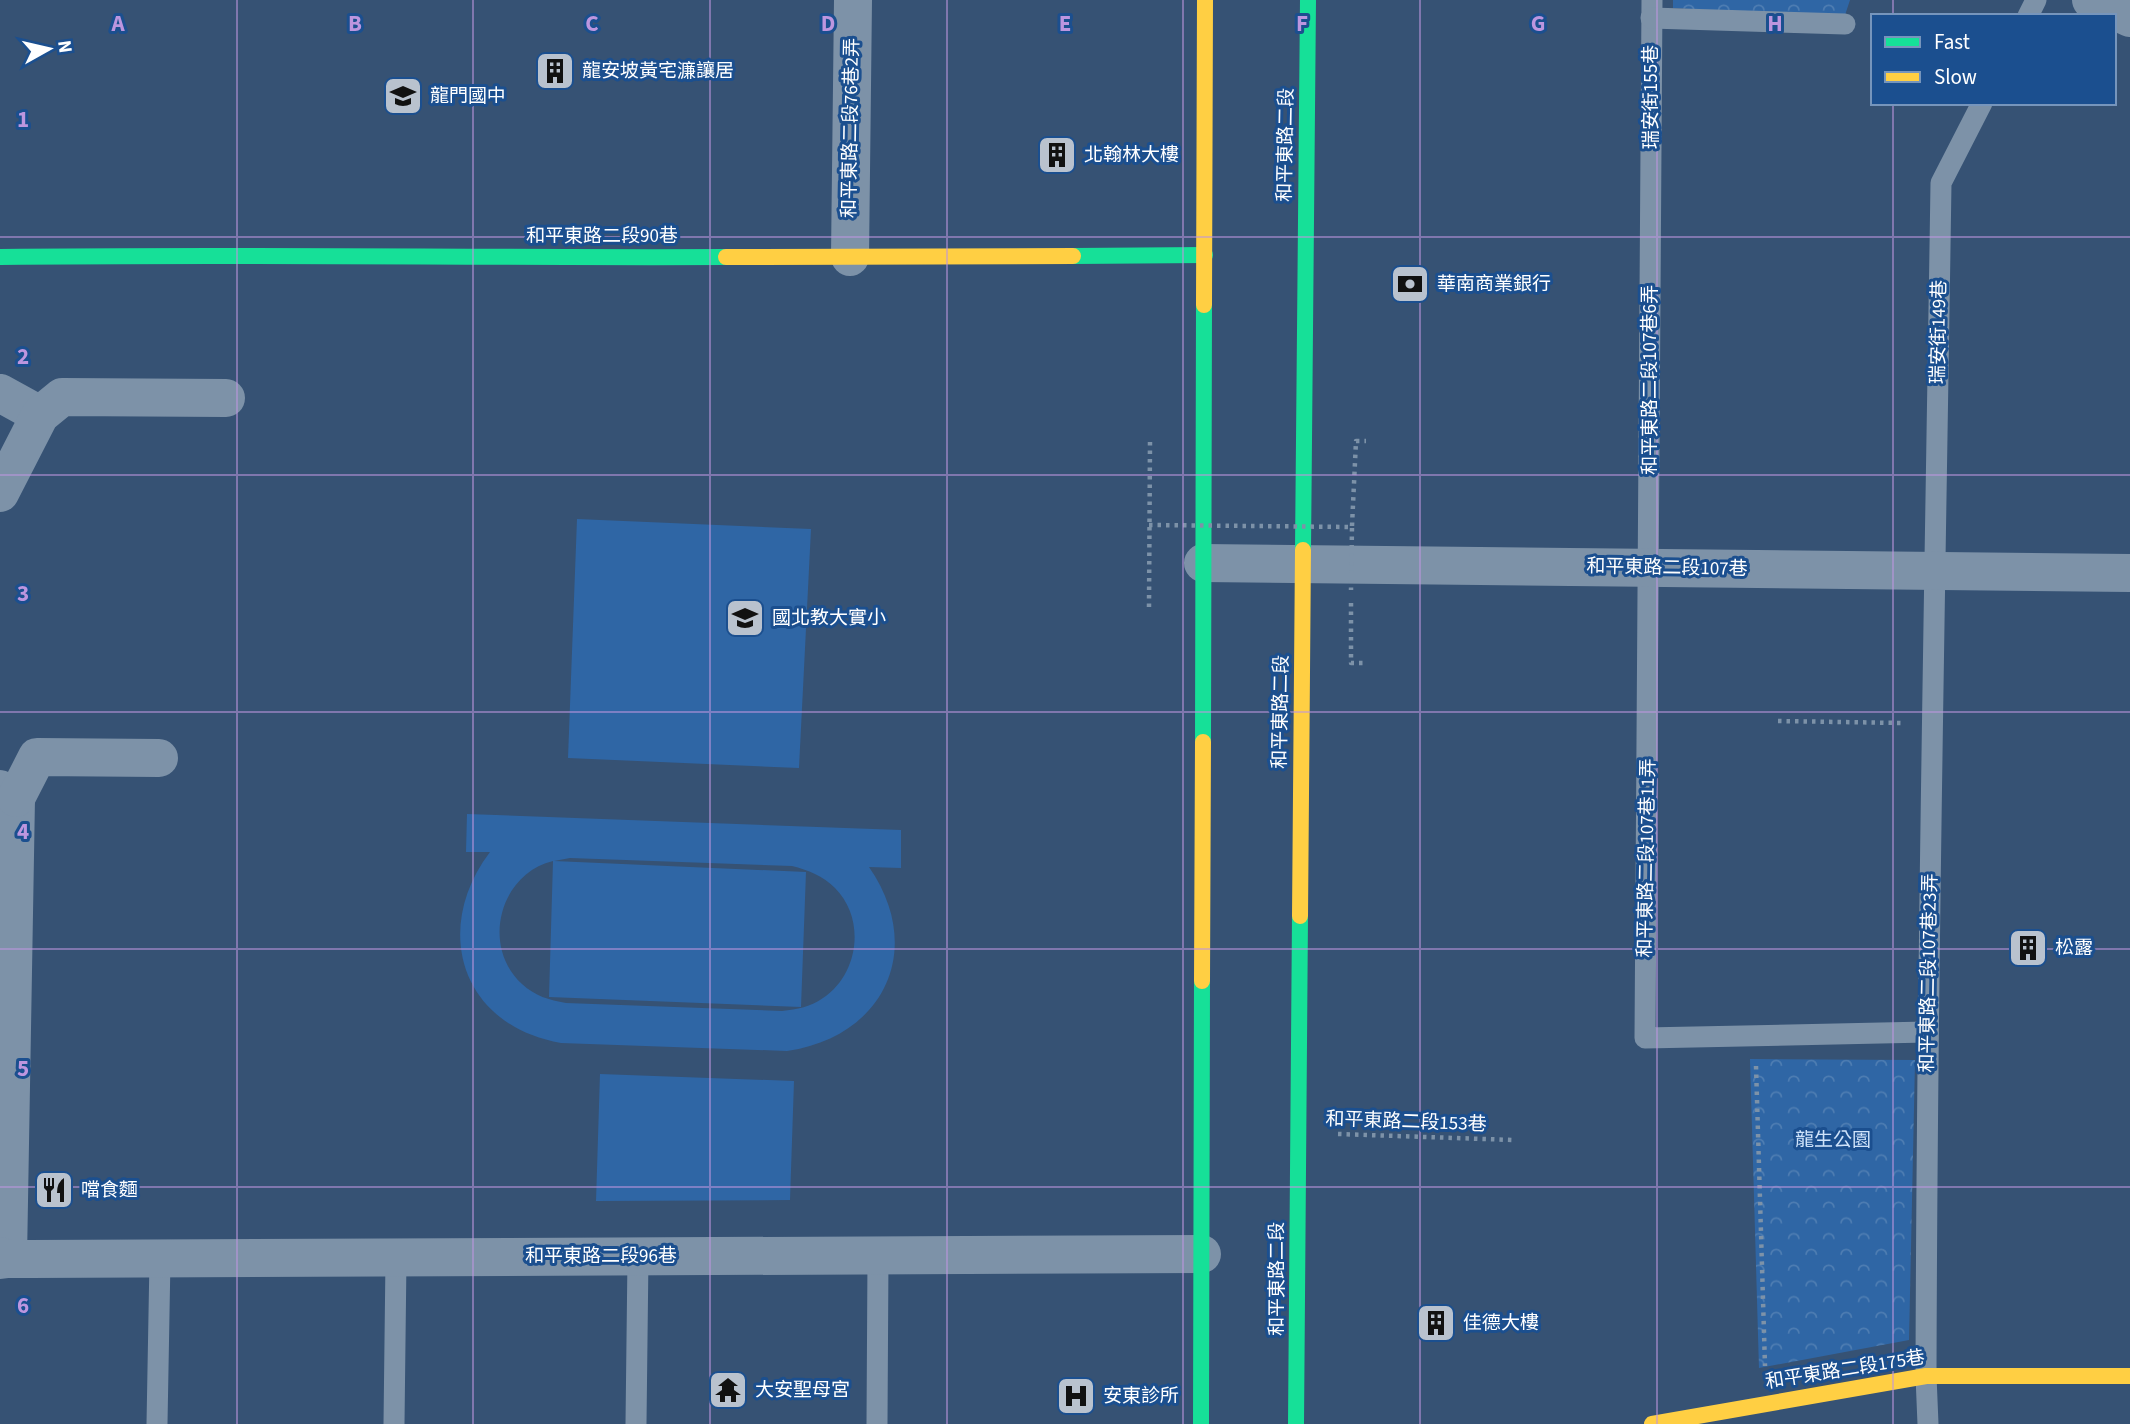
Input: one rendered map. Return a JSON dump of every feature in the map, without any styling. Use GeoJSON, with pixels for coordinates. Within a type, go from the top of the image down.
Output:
{"type":"FeatureCollection","features":[{"type":"Feature","properties":{"kind":"main road"},"geometry":{"type":"LineString","coordinates":[[1201,1424],[1205,0]]}},
{"type":"Feature","properties":{"kind":"main road","name":"和平東路二段"},"geometry":{"type":"LineString","coordinates":[[1297,1424],[1308,0]]}},
{"type":"Feature","properties":{"kind":"main road","name":"和平東路二段90巷"},"geometry":{"type":"LineString","coordinates":[[0,257],[1205,255]]}},
{"type":"Feature","properties":{"kind":"main road","name":"和平東路二段175巷"},"geometry":{"type":"LineString","coordinates":[[1651,1424],[1926,1376],[2130,1376]]}},
{"type":"Feature","properties":{"kind":"street","name":"和平東路二段76巷2弄"},"geometry":{"type":"LineString","coordinates":[[850,257],[853,0]]}},
{"type":"Feature","properties":{"kind":"street"},"geometry":{"type":"LineString","coordinates":[[2091,0],[2130,18]]}},
{"type":"Feature","properties":{"kind":"street"},"geometry":{"type":"LineString","coordinates":[[0,393],[40,415]]}},
{"type":"Feature","properties":{"kind":"street"},"geometry":{"type":"LineString","coordinates":[[0,493],[40,415],[62,397],[226,398]]}},
{"type":"Feature","properties":{"kind":"street","name":"和平東路二段107巷"},"geometry":{"type":"LineString","coordinates":[[1203,563],[2130,573]]}},
{"type":"Feature","properties":{"kind":"street"},"geometry":{"type":"LineString","coordinates":[[3,1259],[8,793],[37,757],[159,758]]}},
{"type":"Feature","properties":{"kind":"street","name":"和平東路二段96巷"},"geometry":{"type":"LineString","coordinates":[[3,1259],[1202,1254]]}},
{"type":"Feature","properties":{"kind":"lane"},"geometry":{"type":"LineString","coordinates":[[1651,9],[1845,24]]}},
{"type":"Feature","properties":{"kind":"lane","name":"瑞安街155巷"},"geometry":{"type":"LineString","coordinates":[[1650,193],[1651,9]]}},
{"type":"Feature","properties":{"kind":"lane","name":"瑞安街149巷"},"geometry":{"type":"LineString","coordinates":[[1936,570],[1941,183],[1981,105]]}},
{"type":"Feature","properties":{"kind":"lane","name":"和平東路二段107巷6弄"},"geometry":{"type":"LineString","coordinates":[[1650,193],[1650,568]]}},
{"type":"Feature","properties":{"kind":"lane","name":"和平東路二段107巷11弄"},"geometry":{"type":"LineString","coordinates":[[1650,568],[1645,1038],[1927,1032]]}},
{"type":"Feature","properties":{"kind":"lane","name":"和平東路二段107巷23弄"},"geometry":{"type":"LineString","coordinates":[[1928,1424],[1927,1032],[1936,570]]}},
{"type":"Feature","properties":{"kind":"lane"},"geometry":{"type":"LineString","coordinates":[[636,1424],[638,1256]]}},
{"type":"Feature","properties":{"kind":"lane"},"geometry":{"type":"LineString","coordinates":[[877,1424],[878,1256]]}},
{"type":"Feature","properties":{"kind":"lane"},"geometry":{"type":"LineString","coordinates":[[394,1424],[396,1258]]}},
{"type":"Feature","properties":{"kind":"lane"},"geometry":{"type":"LineString","coordinates":[[157,1424],[160,1259]]}},
{"type":"Feature","properties":{"kind":"path"},"geometry":{"type":"LineString","coordinates":[[1363,663],[1351,663],[1352,527],[1356,441],[1366,441]]}},
{"type":"Feature","properties":{"kind":"path"},"geometry":{"type":"LineString","coordinates":[[1149,607],[1150,442]]}},
{"type":"Feature","properties":{"kind":"path"},"geometry":{"type":"LineString","coordinates":[[1149,525],[1352,527]]}},
{"type":"Feature","properties":{"kind":"path"},"geometry":{"type":"LineString","coordinates":[[1778,721],[1934,723]]}},
{"type":"Feature","properties":{"kind":"path"},"geometry":{"type":"LineString","coordinates":[[1755,1034],[1767,1404]]}},
{"type":"Feature","properties":{"kind":"path","name":"和平東路二段153巷"},"geometry":{"type":"LineString","coordinates":[[1299,1133],[1513,1140]]}},
{"type":"Feature","properties":{"kind":"green space"},"geometry":{"type":"Polygon","coordinates":[[[1673,0],[1850,0],[1844,18],[1673,8],[1673,0]]]}},
{"type":"Feature","properties":{"kind":"green space"},"geometry":{"type":"Polygon","coordinates":[[[577,519],[811,529],[799,768],[568,758],[577,519]]]}},
{"type":"Feature","properties":{"kind":"green space"},"geometry":{"type":"Polygon","coordinates":[[[467,814],[901,830],[901,868],[869,867],[886,898],[894,928],[894,958],[886,985],[871,1008],[849,1028],[821,1042],[787,1051],[561,1043],[527,1033],[500,1017],[479,996],[466,970],[460,942],[462,912],[472,882],[490,852],[466,852],[467,814]],[[570,858],[554,861],[806,872],[801,1007],[549,997],[553,861],[534,868],[520,880],[509,896],[502,914],[502,951],[509,969],[522,984],[542,997],[566,1003],[782,1011],[804,1007],[823,998],[835,988],[844,975],[851,961],[854,930],[845,901],[835,888],[815,874],[792,866],[570,858]]]}},
{"type":"Feature","properties":{"kind":"green space","name":"龍生公園"},"geometry":{"type":"Polygon","coordinates":[[[1750,1059],[1915,1060],[1909,1340],[1759,1368],[1750,1059]]]}},
{"type":"Feature","properties":{"kind":"green space"},"geometry":{"type":"Polygon","coordinates":[[[600,1074],[794,1081],[790,1200],[596,1201],[600,1074]]]}},
{"type":"Feature","properties":{"kind":"traffic: fast"},"geometry":{"type":"LineString","coordinates":[[1303,550],[1308,0]]}},
{"type":"Feature","properties":{"kind":"traffic: fast"},"geometry":{"type":"LineString","coordinates":[[1073,256],[1205,255]]}},
{"type":"Feature","properties":{"kind":"traffic: fast"},"geometry":{"type":"LineString","coordinates":[[0,257],[726,257]]}},
{"type":"Feature","properties":{"kind":"traffic: fast"},"geometry":{"type":"LineString","coordinates":[[1203,742],[1204,305]]}},
{"type":"Feature","properties":{"kind":"traffic: fast"},"geometry":{"type":"LineString","coordinates":[[1296,1424],[1300,916]]}},
{"type":"Feature","properties":{"kind":"traffic: fast"},"geometry":{"type":"LineString","coordinates":[[1201,1424],[1202,981]]}},
{"type":"Feature","properties":{"kind":"traffic: slow"},"geometry":{"type":"LineString","coordinates":[[1204,305],[1205,0]]}},
{"type":"Feature","properties":{"kind":"traffic: slow"},"geometry":{"type":"LineString","coordinates":[[726,257],[1073,256]]}},
{"type":"Feature","properties":{"kind":"traffic: slow"},"geometry":{"type":"LineString","coordinates":[[1300,916],[1303,550]]}},
{"type":"Feature","properties":{"kind":"traffic: slow"},"geometry":{"type":"LineString","coordinates":[[1202,981],[1203,742]]}},
{"type":"Feature","properties":{"kind":"traffic: slow"},"geometry":{"type":"LineString","coordinates":[[1652,1424],[1926,1376],[2130,1376]]}},
{"type":"Feature","properties":{"kind":"place","name":"龍安坡黃宅濂讓居"},"geometry":{"type":"Point","coordinates":[555,71]}},
{"type":"Feature","properties":{"kind":"place","name":"龍門國中"},"geometry":{"type":"Point","coordinates":[403,96]}},
{"type":"Feature","properties":{"kind":"place","name":"北翰林大樓"},"geometry":{"type":"Point","coordinates":[1057,155]}},
{"type":"Feature","properties":{"kind":"place","name":"華南商業銀行"},"geometry":{"type":"Point","coordinates":[1410,284]}},
{"type":"Feature","properties":{"kind":"place","name":"國北教大實小"},"geometry":{"type":"Point","coordinates":[745,618]}},
{"type":"Feature","properties":{"kind":"place","name":"松露"},"geometry":{"type":"Point","coordinates":[2028,948]}},
{"type":"Feature","properties":{"kind":"place","name":"噹食麵"},"geometry":{"type":"Point","coordinates":[54,1190]}},
{"type":"Feature","properties":{"kind":"place","name":"佳德大樓"},"geometry":{"type":"Point","coordinates":[1436,1323]}},
{"type":"Feature","properties":{"kind":"place","name":"大安聖母宮"},"geometry":{"type":"Point","coordinates":[728,1390]}},
{"type":"Feature","properties":{"kind":"place","name":"安東診所"},"geometry":{"type":"Point","coordinates":[1076,1396]}}]}
